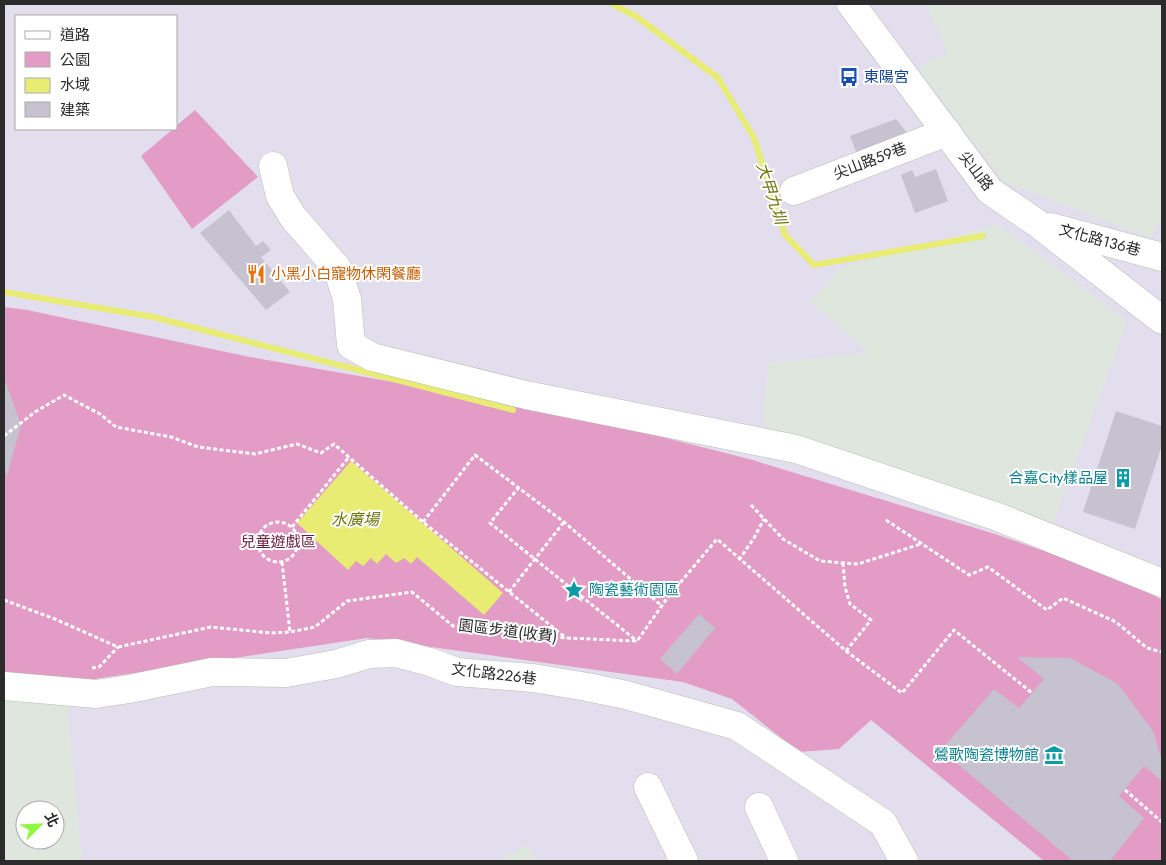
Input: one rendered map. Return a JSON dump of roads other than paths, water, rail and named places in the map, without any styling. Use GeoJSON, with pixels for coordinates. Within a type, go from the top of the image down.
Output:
{"type":"FeatureCollection","features":[{"type":"Feature","properties":{"kind":"street","name":"尖山路"},"geometry":{"type":"LineString","coordinates":[[851,4],[990,191],[1037,223],[1162,320]]}},
{"type":"Feature","properties":{"kind":"street","name":"尖山路59巷"},"geometry":{"type":"LineString","coordinates":[[794,191],[946,132]]}},
{"type":"Feature","properties":{"kind":"street"},"geometry":{"type":"LineString","coordinates":[[273,166],[280,196],[293,217],[337,268],[347,299],[350,345],[372,357],[526,395],[796,449],[998,517],[1162,583]]}},
{"type":"Feature","properties":{"kind":"street","name":"文化路136巷"},"geometry":{"type":"LineString","coordinates":[[1037,223],[1162,257]]}},
{"type":"Feature","properties":{"kind":"street","name":"文化路226巷"},"geometry":{"type":"LineString","coordinates":[[4,686],[96,694],[212,672],[286,673],[336,664],[369,654],[396,652],[457,672],[533,678],[626,694],[737,726],[883,823],[904,861]]}},
{"type":"Feature","properties":{"kind":"street"},"geometry":{"type":"LineString","coordinates":[[648,787],[684,861]]}},
{"type":"Feature","properties":{"kind":"street"},"geometry":{"type":"LineString","coordinates":[[759,807],[784,861]]}},
{"type":"Feature","properties":{"kind":"water","name":"水廣場"},"geometry":{"type":"Polygon","coordinates":[[[351,461],[503,593],[484,615],[417,557],[411,564],[404,558],[396,563],[386,554],[377,564],[371,558],[363,566],[356,561],[348,570],[297,523],[351,461]]]}},
{"type":"Feature","properties":{"kind":"waterway","name":"大甲九圳"},"geometry":{"type":"LineString","coordinates":[[612,4],[637,17],[718,78],[754,138],[785,235],[814,265],[983,236]]}},
{"type":"Feature","properties":{"kind":"waterway"},"geometry":{"type":"LineString","coordinates":[[4,292],[153,317],[513,410]]}},
{"type":"Feature","properties":{"kind":"place","name":"東陽宮"},"geometry":{"type":"Point","coordinates":[849,77]}},
{"type":"Feature","properties":{"kind":"place","name":"小黑小白寵物休閑餐廳"},"geometry":{"type":"Point","coordinates":[256,274]}},
{"type":"Feature","properties":{"kind":"place","name":"合嘉City樣品屋"},"geometry":{"type":"Point","coordinates":[1123,478]}},
{"type":"Feature","properties":{"kind":"place","name":"陶瓷藝術園區"},"geometry":{"type":"Point","coordinates":[574,590]}},
{"type":"Feature","properties":{"kind":"place","name":"鶯歌陶瓷博物館"},"geometry":{"type":"Point","coordinates":[1054,755]}},
{"type":"Feature","properties":{"kind":"park label","name":"兒童遊戲區"},"geometry":{"type":"Point","coordinates":[278,542]}}]}
